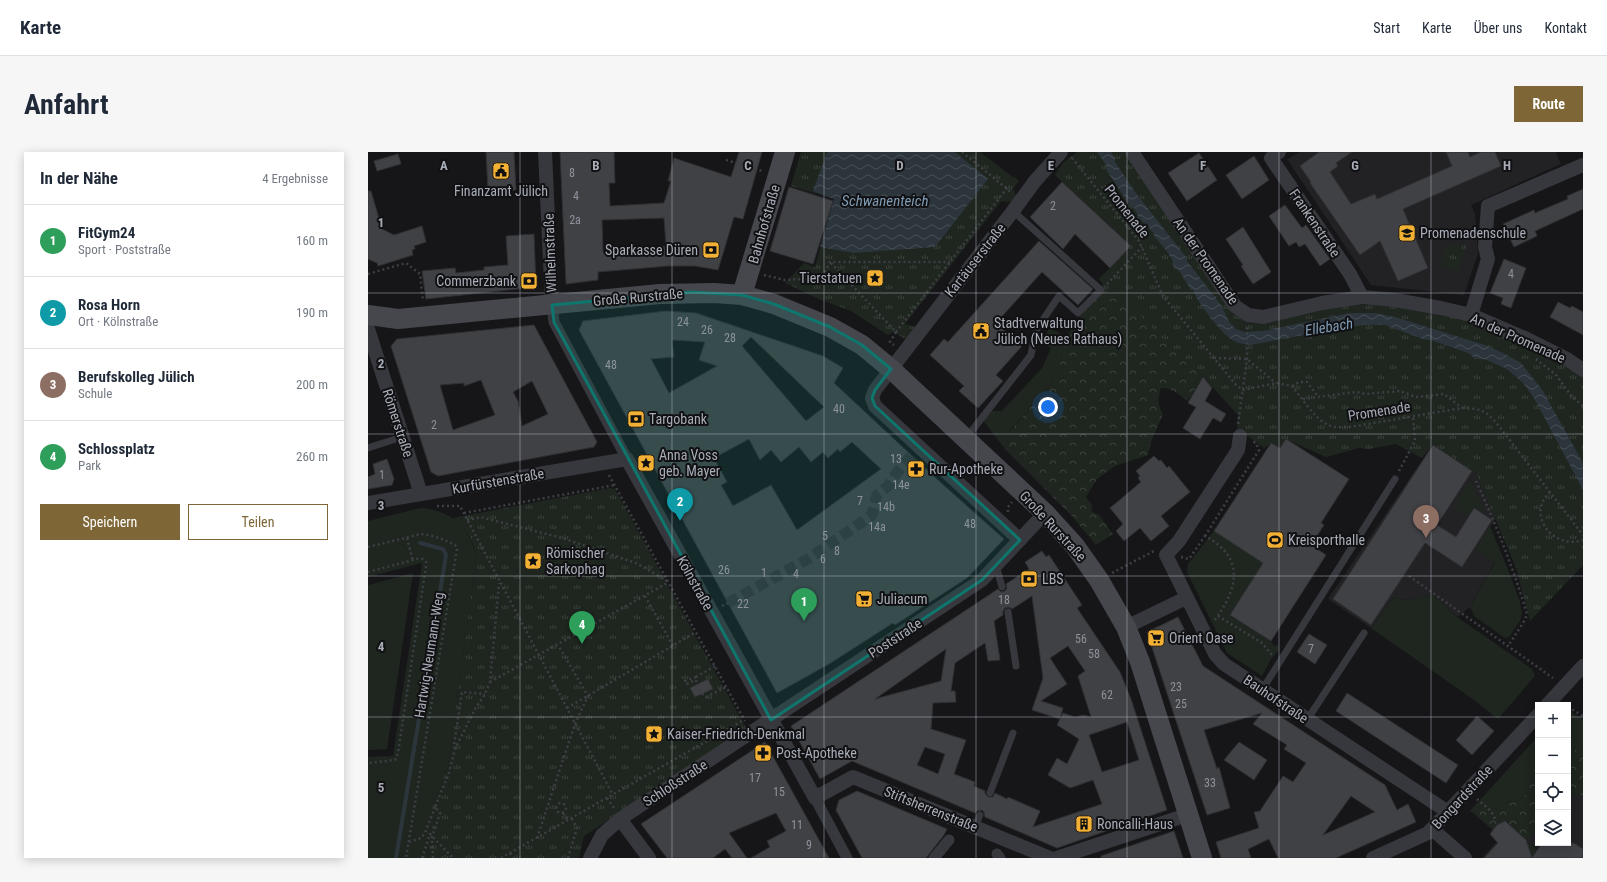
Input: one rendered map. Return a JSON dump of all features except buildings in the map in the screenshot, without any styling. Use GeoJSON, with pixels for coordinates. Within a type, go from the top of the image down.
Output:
{"type":"FeatureCollection","features":[{"type":"Feature","properties":{"kind":"main road","name":"Bahnhofstraße"},"geometry":{"type":"LineString","coordinates":[[742,295],[785,152]]}},
{"type":"Feature","properties":{"kind":"main road","name":"Große Rurstraße"},"geometry":{"type":"LineString","coordinates":[[368,315],[398,320],[692,292],[742,295],[774,304],[830,328],[862,345],[885,377],[966,439],[1045,513],[1075,546],[1099,580],[1126,627],[1140,662],[1187,815],[1202,858]]}},
{"type":"Feature","properties":{"kind":"street","name":"Wilhelmstraße"},"geometry":{"type":"LineString","coordinates":[[545,152],[552,305]]}},
{"type":"Feature","properties":{"kind":"street","name":"An der Promenade"},"geometry":{"type":"LineString","coordinates":[[1132,152],[1235,306],[1248,315],[1263,317],[1322,303],[1362,297],[1395,300],[1471,315],[1527,339],[1567,359],[1583,370]]}},
{"type":"Feature","properties":{"kind":"street","name":"Kartäuserstraße"},"geometry":{"type":"LineString","coordinates":[[885,377],[1018,206],[1035,180],[1066,154]]}},
{"type":"Feature","properties":{"kind":"street","name":"Frankenstraße"},"geometry":{"type":"LineString","coordinates":[[1273,154],[1350,274],[1362,297]]}},
{"type":"Feature","properties":{"kind":"street"},"geometry":{"type":"LineString","coordinates":[[1471,315],[1488,259],[1485,247],[1488,206],[1583,165]]}},
{"type":"Feature","properties":{"kind":"street","name":"Kölnstraße"},"geometry":{"type":"LineString","coordinates":[[552,305],[554,322],[627,459],[847,858]]}},
{"type":"Feature","properties":{"kind":"street","name":"Römerstraße"},"geometry":{"type":"LineString","coordinates":[[368,329],[421,494]]}},
{"type":"Feature","properties":{"kind":"street"},"geometry":{"type":"LineString","coordinates":[[885,377],[872,398],[875,406],[1020,540]]}},
{"type":"Feature","properties":{"kind":"street"},"geometry":{"type":"LineString","coordinates":[[1166,555],[1179,541],[1238,450],[1240,436]]}},
{"type":"Feature","properties":{"kind":"street","name":"Kurfürstenstraße"},"geometry":{"type":"LineString","coordinates":[[368,503],[627,459]]}},
{"type":"Feature","properties":{"kind":"street","name":"Poststraße"},"geometry":{"type":"LineString","coordinates":[[771,720],[982,580],[1045,513]]}},
{"type":"Feature","properties":{"kind":"street","name":"Bauhofstraße"},"geometry":{"type":"LineString","coordinates":[[1166,555],[1215,654],[1224,664],[1448,812]]}},
{"type":"Feature","properties":{"kind":"street"},"geometry":{"type":"LineString","coordinates":[[1126,627],[1186,598]]}},
{"type":"Feature","properties":{"kind":"street"},"geometry":{"type":"LineString","coordinates":[[1550,702],[1583,666]]}},
{"type":"Feature","properties":{"kind":"street","name":"Bongardstraße"},"geometry":{"type":"LineString","coordinates":[[1372,858],[1428,834],[1535,718]]}},
{"type":"Feature","properties":{"kind":"street","name":"Schloßstraße"},"geometry":{"type":"LineString","coordinates":[[590,858],[602,835],[620,819],[771,720]]}},
{"type":"Feature","properties":{"kind":"street","name":"Stiftsherrenstraße"},"geometry":{"type":"LineString","coordinates":[[815,798],[853,776],[978,821],[1050,858]]}},
{"type":"Feature","properties":{"kind":"street"},"geometry":{"type":"LineString","coordinates":[[1057,858],[1187,815]]}},
{"type":"Feature","properties":{"kind":"street"},"geometry":{"type":"LineString","coordinates":[[620,819],[649,858]]}},
{"type":"Feature","properties":{"kind":"street"},"geometry":{"type":"LineString","coordinates":[[1432,829],[1465,858]]}},
{"type":"Feature","properties":{"kind":"street"},"geometry":{"type":"LineString","coordinates":[[934,858],[949,840]]}},
{"type":"Feature","properties":{"kind":"lane"},"geometry":{"type":"LineString","coordinates":[[966,439],[1031,355],[1036,330],[1059,296],[1078,313],[1101,290],[1018,206]]}},
{"type":"Feature","properties":{"kind":"lane"},"geometry":{"type":"LineString","coordinates":[[368,448],[402,437]]}},
{"type":"Feature","properties":{"kind":"lane"},"geometry":{"type":"LineString","coordinates":[[1262,690],[1396,479]]}},
{"type":"Feature","properties":{"kind":"lane"},"geometry":{"type":"LineString","coordinates":[[996,565],[1002,587]]}},
{"type":"Feature","properties":{"kind":"lane"},"geometry":{"type":"LineString","coordinates":[[1008,612],[1016,666]]}},
{"type":"Feature","properties":{"kind":"lane"},"geometry":{"type":"LineString","coordinates":[[1307,720],[1364,633]]}},
{"type":"Feature","properties":{"kind":"lane"},"geometry":{"type":"LineString","coordinates":[[990,793],[1013,733]]}},
{"type":"Feature","properties":{"kind":"path"},"geometry":{"type":"LineString","coordinates":[[962,152],[1007,188],[1018,206]]}},
{"type":"Feature","properties":{"kind":"path","name":"Promenade"},"geometry":{"type":"LineString","coordinates":[[1066,154],[1142,247],[1163,296],[1236,385],[1243,390]]}},
{"type":"Feature","properties":{"kind":"path"},"geometry":{"type":"LineString","coordinates":[[726,160],[778,175]]}},
{"type":"Feature","properties":{"kind":"path"},"geometry":{"type":"LineString","coordinates":[[903,353],[890,342],[896,332],[1007,188]]}},
{"type":"Feature","properties":{"kind":"path"},"geometry":{"type":"LineString","coordinates":[[1101,290],[1142,247]]}},
{"type":"Feature","properties":{"kind":"path"},"geometry":{"type":"LineString","coordinates":[[830,262],[950,262]]}},
{"type":"Feature","properties":{"kind":"path"},"geometry":{"type":"LineString","coordinates":[[750,272],[785,280],[822,278],[830,262]]}},
{"type":"Feature","properties":{"kind":"path"},"geometry":{"type":"LineString","coordinates":[[830,262],[896,332]]}},
{"type":"Feature","properties":{"kind":"path"},"geometry":{"type":"LineString","coordinates":[[368,274],[406,263],[420,274],[425,318]]}},
{"type":"Feature","properties":{"kind":"path"},"geometry":{"type":"LineString","coordinates":[[1240,436],[1238,424],[1247,359],[1247,332]]}},
{"type":"Feature","properties":{"kind":"path"},"geometry":{"type":"LineString","coordinates":[[1527,339],[1525,346],[1538,362],[1556,375],[1572,398],[1583,406]]}},
{"type":"Feature","properties":{"kind":"path"},"geometry":{"type":"LineString","coordinates":[[1214,358],[1247,359],[1276,383]]}},
{"type":"Feature","properties":{"kind":"path"},"geometry":{"type":"LineString","coordinates":[[1243,390],[1276,383],[1292,386],[1299,382],[1307,382],[1318,397]]}},
{"type":"Feature","properties":{"kind":"path","name":"Promenade"},"geometry":{"type":"LineString","coordinates":[[1292,386],[1321,420],[1328,425],[1338,427],[1350,427],[1462,408],[1478,409],[1486,412],[1498,424],[1583,535]]}},
{"type":"Feature","properties":{"kind":"path"},"geometry":{"type":"LineString","coordinates":[[1303,399],[1356,392],[1365,394],[1400,391],[1416,397],[1444,394],[1462,408]]}},
{"type":"Feature","properties":{"kind":"path"},"geometry":{"type":"LineString","coordinates":[[1396,479],[1416,441],[1413,417]]}},
{"type":"Feature","properties":{"kind":"path"},"geometry":{"type":"LineString","coordinates":[[501,858],[572,819],[744,719],[604,464]]}},
{"type":"Feature","properties":{"kind":"path"},"geometry":{"type":"LineString","coordinates":[[1476,481],[1493,518],[1512,566],[1527,614],[1525,620],[1508,646]]}},
{"type":"Feature","properties":{"kind":"path"},"geometry":{"type":"LineString","coordinates":[[464,513],[615,485]]}},
{"type":"Feature","properties":{"kind":"path"},"geometry":{"type":"LineString","coordinates":[[1002,524],[1008,517],[1008,507],[1022,491]]}},
{"type":"Feature","properties":{"kind":"path"},"geometry":{"type":"LineString","coordinates":[[1550,492],[1545,496],[1542,502],[1541,511],[1543,522],[1548,531],[1558,540],[1575,542],[1583,540]]}},
{"type":"Feature","properties":{"kind":"path"},"geometry":{"type":"LineString","coordinates":[[431,505],[444,507],[460,506],[538,656],[613,795]]}},
{"type":"Feature","properties":{"kind":"path"},"geometry":{"type":"LineString","coordinates":[[467,520],[481,517],[562,538],[636,563],[669,582]]}},
{"type":"Feature","properties":{"kind":"path","name":"Hartwig-Neumann-Weg"},"geometry":{"type":"LineString","coordinates":[[368,547],[427,534],[455,544],[457,548],[406,858]]}},
{"type":"Feature","properties":{"kind":"path"},"geometry":{"type":"LineString","coordinates":[[1099,580],[1162,548],[1166,555],[1189,558],[1205,536],[1218,542],[1228,553],[1234,567],[1234,584],[1218,616],[1213,623],[1202,629]]}},
{"type":"Feature","properties":{"kind":"path"},"geometry":{"type":"LineString","coordinates":[[407,538],[413,561]]}},
{"type":"Feature","properties":{"kind":"path"},"geometry":{"type":"LineString","coordinates":[[368,572],[423,559],[426,562],[398,753],[394,760],[368,763]]}},
{"type":"Feature","properties":{"kind":"path"},"geometry":{"type":"LineString","coordinates":[[1409,576],[1565,686]]}},
{"type":"Feature","properties":{"kind":"path"},"geometry":{"type":"LineString","coordinates":[[490,682],[669,582]]}},
{"type":"Feature","properties":{"kind":"path"},"geometry":{"type":"LineString","coordinates":[[409,842],[421,838],[425,833],[449,773],[455,749],[490,682],[500,583]]}},
{"type":"Feature","properties":{"kind":"path"},"geometry":{"type":"LineString","coordinates":[[645,596],[673,646]]}},
{"type":"Feature","properties":{"kind":"path"},"geometry":{"type":"LineString","coordinates":[[1218,616],[1262,644],[1279,663]]}},
{"type":"Feature","properties":{"kind":"path"},"geometry":{"type":"LineString","coordinates":[[567,708],[696,632]]}},
{"type":"Feature","properties":{"kind":"path"},"geometry":{"type":"LineString","coordinates":[[558,645],[588,696]]}},
{"type":"Feature","properties":{"kind":"path"},"geometry":{"type":"LineString","coordinates":[[693,681],[687,684],[685,680],[715,666]]}},
{"type":"Feature","properties":{"kind":"path"},"geometry":{"type":"LineString","coordinates":[[696,676],[696,684],[701,693],[706,697],[726,687]]}},
{"type":"Feature","properties":{"kind":"path"},"geometry":{"type":"LineString","coordinates":[[455,749],[454,745],[462,692],[485,694]]}},
{"type":"Feature","properties":{"kind":"path"},"geometry":{"type":"LineString","coordinates":[[537,838],[575,724],[588,696]]}},
{"type":"Feature","properties":{"kind":"path"},"geometry":{"type":"LineString","coordinates":[[1571,709],[1583,716]]}},
{"type":"Feature","properties":{"kind":"path"},"geometry":{"type":"LineString","coordinates":[[1468,791],[1491,811],[1496,821]]}},
{"type":"Feature","properties":{"kind":"path"},"geometry":{"type":"LineString","coordinates":[[563,813],[566,811],[566,806],[563,804],[558,804],[556,808],[557,811],[563,813],[568,821]]}},
{"type":"Feature","properties":{"kind":"path"},"geometry":{"type":"LineString","coordinates":[[433,858],[432,837],[440,812],[435,807]]}},
{"type":"Feature","properties":{"kind":"path"},"geometry":{"type":"LineString","coordinates":[[568,858],[577,828],[572,819]]}},
{"type":"Feature","properties":{"kind":"path"},"geometry":{"type":"LineString","coordinates":[[422,858],[430,834],[453,858]]}},
{"type":"Feature","properties":{"kind":"path"},"geometry":{"type":"LineString","coordinates":[[510,853],[513,858]]}},
{"type":"Feature","properties":{"kind":"highlighted area"},"geometry":{"type":"Polygon","coordinates":[[[692,292],[742,295],[774,304],[830,327],[862,345],[891,369],[875,390],[872,398],[875,406],[1020,540],[982,580],[771,720],[554,322],[552,305],[692,292]]]}},
{"type":"Feature","properties":{"kind":"shaded area","name":"Promenadenschule"},"geometry":{"type":"Polygon","coordinates":[[[1300,152],[1556,152],[1561,164],[1471,205],[1475,214],[1478,253],[1464,295],[1371,285],[1287,159],[1300,152]]]}},
{"type":"Feature","properties":{"kind":"shaded area"},"geometry":{"type":"Polygon","coordinates":[[[1433,444],[1476,473],[1496,518],[1476,549],[1495,561],[1470,607],[1457,617],[1433,595],[1406,600],[1393,598],[1371,628],[1328,599],[1433,444]]]}},
{"type":"Feature","properties":{"kind":"shaded area"},"geometry":{"type":"Polygon","coordinates":[[[1583,795],[1583,858],[1538,849],[1528,843],[1527,840],[1535,832],[1535,846],[1571,846],[1571,797],[1583,795]]]}},
{"type":"Feature","properties":{"kind":"green space"},"geometry":{"type":"Polygon","coordinates":[[[801,152],[980,152],[1019,181],[1013,189],[1017,198],[1013,202],[1001,201],[905,324],[915,327],[907,340],[893,332],[888,335],[851,311],[821,300],[785,283],[804,263],[815,267],[834,199],[791,186],[801,152]]]}},
{"type":"Feature","properties":{"kind":"green space"},"geometry":{"type":"Polygon","coordinates":[[[1077,152],[1124,152],[1231,309],[1237,316],[1245,321],[1251,323],[1267,323],[1322,309],[1352,305],[1382,305],[1413,308],[1443,314],[1502,334],[1558,361],[1583,377],[1583,565],[1530,621],[1516,568],[1476,473],[1433,444],[1422,458],[1396,444],[1369,449],[1359,448],[1326,457],[1286,439],[1280,448],[1271,443],[1264,448],[1237,428],[1238,415],[1203,376],[1183,360],[1123,297],[1101,290],[1103,284],[1099,279],[1131,246],[1101,217],[1094,224],[1089,220],[1095,212],[1055,175],[1064,162],[1077,152]]]}},
{"type":"Feature","properties":{"kind":"green space"},"geometry":{"type":"Polygon","coordinates":[[[1467,244],[1458,271],[1440,264],[1446,245],[1467,244]]]}},
{"type":"Feature","properties":{"kind":"green space"},"geometry":{"type":"Polygon","coordinates":[[[1115,269],[1238,415],[1203,376],[1188,401],[1172,390],[1161,388],[1159,401],[1163,414],[1151,442],[1148,455],[1115,466],[1097,479],[1086,497],[1092,505],[1091,511],[1099,515],[1113,534],[1096,545],[1071,515],[1004,448],[1012,435],[1009,432],[1051,384],[1061,361],[1063,344],[1073,326],[1101,290],[1103,284],[1099,279],[1115,269]]]}},
{"type":"Feature","properties":{"kind":"green space"},"geometry":{"type":"Polygon","coordinates":[[[1049,328],[1067,338],[1063,344],[1061,361],[1051,384],[1009,431],[1012,435],[1004,448],[982,419],[989,411],[1002,411],[1042,368],[1051,348],[1042,343],[1049,328]]]}},
{"type":"Feature","properties":{"kind":"green space"},"geometry":{"type":"Polygon","coordinates":[[[1471,480],[1485,513],[1474,506],[1468,516],[1453,507],[1471,480]]]}},
{"type":"Feature","properties":{"kind":"green space"},"geometry":{"type":"Polygon","coordinates":[[[610,488],[615,489],[746,728],[584,836],[579,858],[421,858],[437,813],[431,811],[448,765],[476,559],[472,541],[463,527],[453,518],[610,488]]]}},
{"type":"Feature","properties":{"kind":"green space"},"geometry":{"type":"Polygon","coordinates":[[[424,508],[435,510],[453,518],[460,524],[470,539],[476,559],[448,766],[431,811],[437,813],[421,858],[368,858],[368,757],[393,756],[422,563],[368,577],[368,521],[424,508]]]}},
{"type":"Feature","properties":{"kind":"green space"},"geometry":{"type":"Polygon","coordinates":[[[1490,526],[1509,572],[1520,602],[1522,613],[1520,621],[1509,637],[1505,638],[1475,617],[1470,607],[1495,562],[1476,549],[1490,526]]]}},
{"type":"Feature","properties":{"kind":"green space"},"geometry":{"type":"Polygon","coordinates":[[[1214,531],[1247,539],[1241,549],[1250,554],[1269,553],[1230,615],[1271,641],[1274,646],[1278,645],[1279,650],[1271,659],[1262,676],[1227,653],[1187,572],[1188,564],[1214,531]]]}},
{"type":"Feature","properties":{"kind":"green space"},"geometry":{"type":"Polygon","coordinates":[[[413,573],[387,749],[368,750],[368,585],[413,573]]]}},
{"type":"Feature","properties":{"kind":"green space"},"geometry":{"type":"Polygon","coordinates":[[[1433,595],[1457,617],[1532,669],[1535,676],[1498,719],[1474,700],[1371,628],[1393,598],[1406,600],[1433,595]]]}},
{"type":"Feature","properties":{"kind":"green space"},"geometry":{"type":"Polygon","coordinates":[[[1571,712],[1583,719],[1583,752],[1577,750],[1571,751],[1571,712]]]}},
{"type":"Feature","properties":{"kind":"green space"},"geometry":{"type":"Polygon","coordinates":[[[1535,739],[1535,776],[1532,778],[1528,791],[1524,797],[1493,809],[1482,806],[1471,812],[1470,811],[1535,739]]]}},
{"type":"Feature","properties":{"kind":"green space"},"geometry":{"type":"Polygon","coordinates":[[[1577,750],[1583,752],[1583,795],[1571,797],[1571,774],[1571,751],[1577,750]]]}},
{"type":"Feature","properties":{"kind":"green space"},"geometry":{"type":"Polygon","coordinates":[[[1535,776],[1535,832],[1527,840],[1528,843],[1550,858],[1482,858],[1501,837],[1471,811],[1482,806],[1493,809],[1524,797],[1528,791],[1532,778],[1535,776]]]}},
{"type":"Feature","properties":{"kind":"water","name":"Schwanenteich"},"geometry":{"type":"Polygon","coordinates":[[[827,152],[955,152],[988,179],[935,247],[854,253],[820,247],[834,199],[813,191],[827,152]]]}},
{"type":"Feature","properties":{"kind":"water","name":"Ellebach"},"geometry":{"type":"Polygon","coordinates":[[[1097,152],[1111,152],[1115,158],[1115,162],[1135,192],[1186,257],[1187,261],[1221,305],[1230,323],[1236,329],[1244,332],[1263,331],[1350,313],[1376,313],[1395,317],[1488,346],[1521,363],[1543,391],[1583,463],[1583,490],[1534,398],[1523,383],[1507,369],[1487,360],[1473,357],[1468,353],[1385,325],[1363,325],[1250,345],[1237,342],[1229,338],[1218,327],[1180,272],[1172,264],[1173,261],[1154,236],[1153,232],[1139,218],[1134,208],[1130,206],[1107,171],[1106,165],[1097,152]]]}},
{"type":"Feature","properties":{"kind":"waterway"},"geometry":{"type":"LineString","coordinates":[[396,858],[446,555],[443,549],[420,543]]}},
{"type":"Feature","properties":{"kind":"tunnel"},"geometry":{"type":"LineString","coordinates":[[728,603],[808,559],[872,515],[877,495],[888,486],[911,456]]}},
{"type":"Feature","properties":{"kind":"place","name":"Finanzamt Jülich"},"geometry":{"type":"Point","coordinates":[501,171]}},
{"type":"Feature","properties":{"kind":"place","name":"Promenadenschule"},"geometry":{"type":"Point","coordinates":[1407,233]}},
{"type":"Feature","properties":{"kind":"place","name":"Sparkasse Düren"},"geometry":{"type":"Point","coordinates":[711,250]}},
{"type":"Feature","properties":{"kind":"place","name":"Tierstatuen"},"geometry":{"type":"Point","coordinates":[875,278]}},
{"type":"Feature","properties":{"kind":"place","name":"Commerzbank"},"geometry":{"type":"Point","coordinates":[529,281]}},
{"type":"Feature","properties":{"kind":"place","name":"Stadtverwaltung Jülich (Neues Rathaus)"},"geometry":{"type":"Point","coordinates":[981,331]}},
{"type":"Feature","properties":{"kind":"place","name":"Targobank"},"geometry":{"type":"Point","coordinates":[636,419]}},
{"type":"Feature","properties":{"kind":"place","name":"Anna Voss geb. Mayer"},"geometry":{"type":"Point","coordinates":[646,463]}},
{"type":"Feature","properties":{"kind":"place","name":"Rur-Apotheke"},"geometry":{"type":"Point","coordinates":[916,469]}},
{"type":"Feature","properties":{"kind":"place","name":"Rosa Horn"},"geometry":{"type":"Point","coordinates":[680,521]}},
{"type":"Feature","properties":{"kind":"place","name":"Berufskolleg Jülich"},"geometry":{"type":"Point","coordinates":[1426,538]}},
{"type":"Feature","properties":{"kind":"place","name":"Kreisporthalle"},"geometry":{"type":"Point","coordinates":[1275,540]}},
{"type":"Feature","properties":{"kind":"place","name":"Römischer Sarkophag"},"geometry":{"type":"Point","coordinates":[533,561]}},
{"type":"Feature","properties":{"kind":"place","name":"LBS"},"geometry":{"type":"Point","coordinates":[1029,579]}},
{"type":"Feature","properties":{"kind":"place","name":"Juliacum"},"geometry":{"type":"Point","coordinates":[864,599]}},
{"type":"Feature","properties":{"kind":"place","name":"FitGym24"},"geometry":{"type":"Point","coordinates":[804,621]}},
{"type":"Feature","properties":{"kind":"place","name":"Orient Oase"},"geometry":{"type":"Point","coordinates":[1156,638]}},
{"type":"Feature","properties":{"kind":"place","name":"Schlossplatz"},"geometry":{"type":"Point","coordinates":[582,644]}},
{"type":"Feature","properties":{"kind":"place","name":"Kaiser-Friedrich-Denkmal"},"geometry":{"type":"Point","coordinates":[654,734]}},
{"type":"Feature","properties":{"kind":"place","name":"Post-Apotheke"},"geometry":{"type":"Point","coordinates":[763,753]}},
{"type":"Feature","properties":{"kind":"place","name":"Roncalli-Haus"},"geometry":{"type":"Point","coordinates":[1084,824]}}]}
